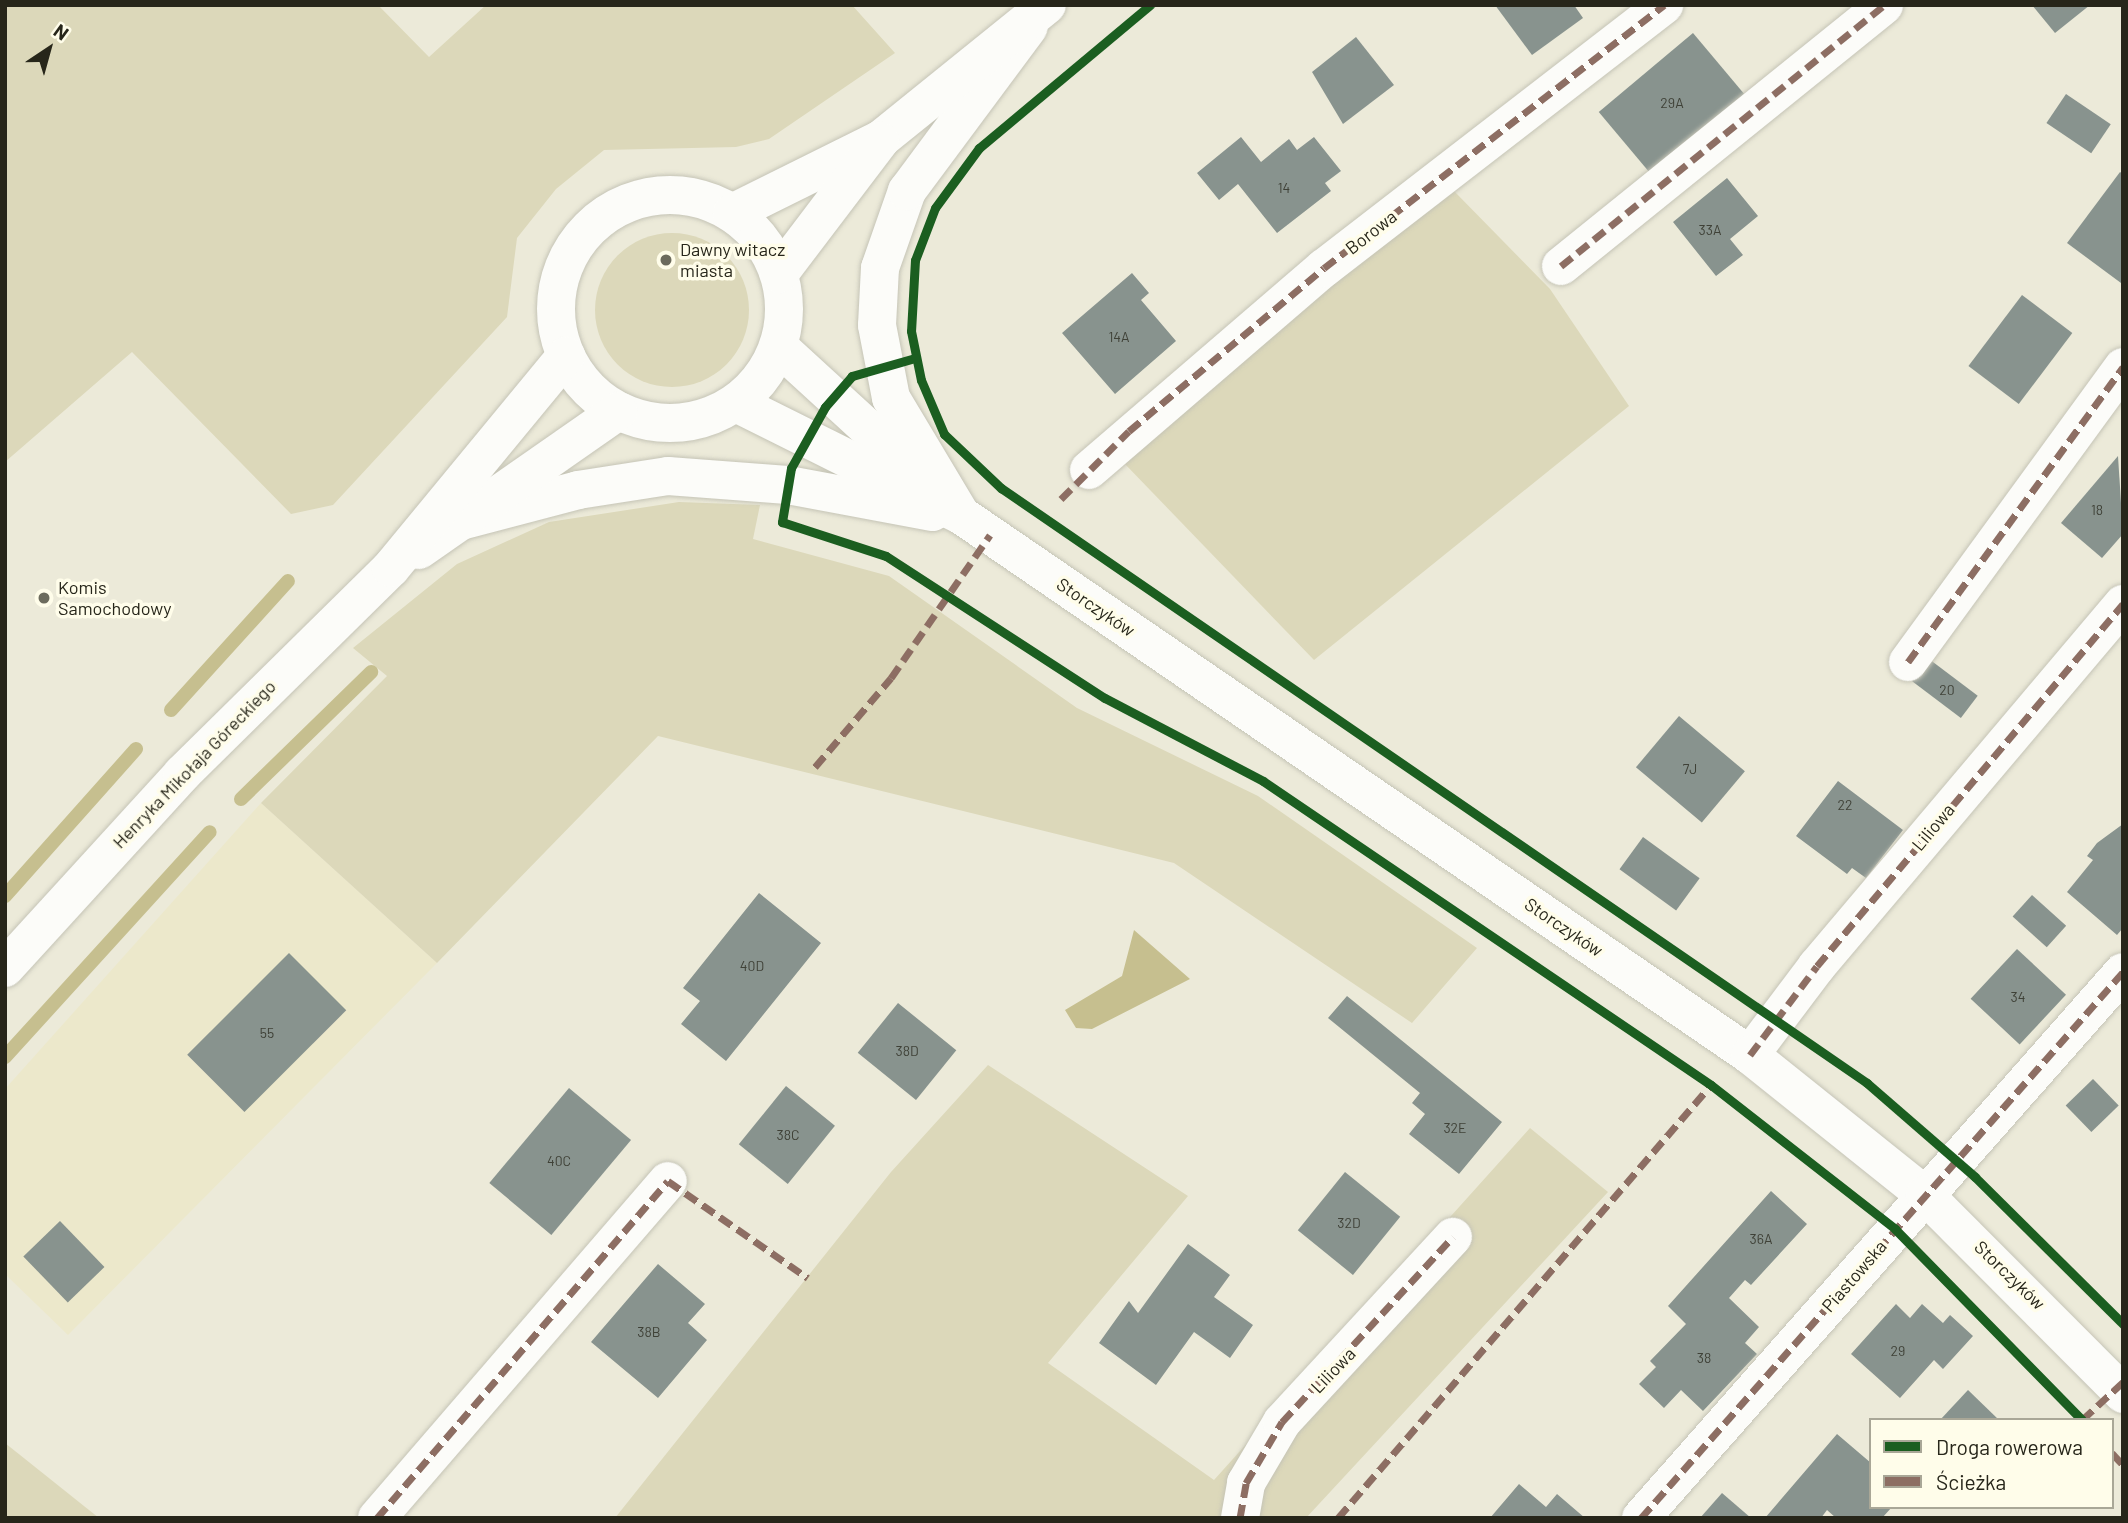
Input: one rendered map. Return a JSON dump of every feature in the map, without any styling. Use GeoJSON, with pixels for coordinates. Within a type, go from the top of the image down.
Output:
{"type":"FeatureCollection","features":[{"type":"Feature","properties":{"kind":"street","name":"Borowa"},"geometry":{"type":"LineString","coordinates":[[1088,470],[1324,268],[1664,5]]}},
{"type":"Feature","properties":{"kind":"street"},"geometry":{"type":"LineString","coordinates":[[1561,265],[1884,5]]}},
{"type":"Feature","properties":{"kind":"street"},"geometry":{"type":"LineString","coordinates":[[732,213],[881,139],[1044,7]]}},
{"type":"Feature","properties":{"kind":"street"},"geometry":{"type":"LineString","coordinates":[[961,515],[891,398],[877,325],[880,268],[907,191],[1044,7]]}},
{"type":"Feature","properties":{"kind":"street"},"geometry":{"type":"LineString","coordinates":[[779,274],[881,139]]}},
{"type":"Feature","properties":{"kind":"street"},"geometry":{"type":"LineString","coordinates":[[647,197],[691,197],[732,213],[756,233],[779,274],[785,310],[779,347],[760,381],[736,403],[675,424],[618,411],[586,387],[566,356],[557,328],[558,285],[590,228],[647,197]]}},
{"type":"Feature","properties":{"kind":"street","name":"Storczyków"},"geometry":{"type":"LineString","coordinates":[[779,347],[961,515]]}},
{"type":"Feature","properties":{"kind":"street","name":"Henryka Mikołaja Góreckiego"},"geometry":{"type":"LineString","coordinates":[[5,968],[182,774],[391,568],[566,356]]}},
{"type":"Feature","properties":{"kind":"street"},"geometry":{"type":"LineString","coordinates":[[1908,662],[2123,367]]}},
{"type":"Feature","properties":{"kind":"street","name":"Storczyków"},"geometry":{"type":"LineString","coordinates":[[736,403],[961,515],[1751,1055],[1925,1195],[2123,1394]]}},
{"type":"Feature","properties":{"kind":"street","name":"Henryka Mikołaja Góreckiego"},"geometry":{"type":"LineString","coordinates":[[391,568],[618,411]]}},
{"type":"Feature","properties":{"kind":"street"},"geometry":{"type":"LineString","coordinates":[[464,520],[578,490],[668,477],[788,485],[850,501],[961,515]]}},
{"type":"Feature","properties":{"kind":"street","name":"Liliowa"},"geometry":{"type":"LineString","coordinates":[[1751,1055],[1826,955],[2123,604]]}},
{"type":"Feature","properties":{"kind":"street","name":"Piastowska"},"geometry":{"type":"LineString","coordinates":[[1641,1518],[2123,972]]}},
{"type":"Feature","properties":{"kind":"street"},"geometry":{"type":"LineString","coordinates":[[377,1518],[668,1181]]}},
{"type":"Feature","properties":{"kind":"street","name":"Liliowa"},"geometry":{"type":"LineString","coordinates":[[1240,1518],[1246,1483],[1282,1422],[1454,1237]]}},
{"type":"Feature","properties":{"kind":"shaded area"},"geometry":{"type":"Polygon","coordinates":[[[5,5],[378,5],[429,57],[486,5],[852,5],[895,53],[769,139],[736,147],[604,150],[556,189],[517,238],[507,317],[333,505],[291,514],[132,352],[5,462],[5,5]]]}},
{"type":"Feature","properties":{"kind":"shaded area"},"geometry":{"type":"Polygon","coordinates":[[[1453,190],[1550,289],[1629,406],[1314,660],[1124,463],[1326,282],[1453,190]]]}},
{"type":"Feature","properties":{"kind":"shaded area"},"geometry":{"type":"Polygon","coordinates":[[[672,233],[701,239],[726,256],[743,281],[749,310],[743,339],[726,364],[701,381],[672,387],[643,381],[618,364],[601,339],[595,310],[601,281],[618,256],[643,239],[672,233]]]}},
{"type":"Feature","properties":{"kind":"shaded area"},"geometry":{"type":"Polygon","coordinates":[[[679,502],[760,505],[753,539],[889,576],[1077,708],[1258,796],[1477,948],[1412,1023],[1174,863],[658,736],[437,963],[261,803],[387,676],[353,648],[457,564],[549,522],[679,502]]]}},
{"type":"Feature","properties":{"kind":"shaded area"},"geometry":{"type":"Polygon","coordinates":[[[261,803],[437,963],[68,1335],[5,1274],[5,1089],[261,803]]]}},
{"type":"Feature","properties":{"kind":"shaded area"},"geometry":{"type":"Polygon","coordinates":[[[1134,930],[1190,979],[1092,1029],[1076,1028],[1065,1010],[1122,976],[1134,930]]]}},
{"type":"Feature","properties":{"kind":"shaded area"},"geometry":{"type":"Polygon","coordinates":[[[988,1065],[1188,1196],[1048,1363],[1214,1480],[1530,1128],[1608,1192],[1306,1518],[615,1518],[891,1172],[988,1065]]]}},
{"type":"Feature","properties":{"kind":"shaded area"},"geometry":{"type":"Polygon","coordinates":[[[5,1443],[99,1518],[5,1518],[5,1443]]]}},
{"type":"Feature","properties":{"kind":"building"},"geometry":{"type":"Polygon","coordinates":[[[1495,5],[1574,5],[1583,18],[1532,55],[1495,5]]]}},
{"type":"Feature","properties":{"kind":"building"},"geometry":{"type":"Polygon","coordinates":[[[2032,5],[2090,5],[2055,33],[2032,5]]]}},
{"type":"Feature","properties":{"kind":"building"},"geometry":{"type":"Polygon","coordinates":[[[1693,33],[1744,94],[1650,173],[1599,112],[1693,33]]]}},
{"type":"Feature","properties":{"kind":"building"},"geometry":{"type":"Polygon","coordinates":[[[1356,37],[1394,85],[1343,124],[1312,72],[1356,37]]]}},
{"type":"Feature","properties":{"kind":"building"},"geometry":{"type":"Polygon","coordinates":[[[2066,94],[2111,124],[2091,153],[2046,123],[2066,94]]]}},
{"type":"Feature","properties":{"kind":"building"},"geometry":{"type":"Polygon","coordinates":[[[1241,137],[1261,162],[1289,139],[1297,150],[1314,137],[1341,171],[1325,183],[1331,191],[1277,233],[1238,184],[1219,200],[1197,173],[1241,137]]]}},
{"type":"Feature","properties":{"kind":"building"},"geometry":{"type":"Polygon","coordinates":[[[2120,172],[2123,174],[2121,283],[2067,243],[2120,172]]]}},
{"type":"Feature","properties":{"kind":"building"},"geometry":{"type":"Polygon","coordinates":[[[1727,178],[1758,216],[1730,239],[1743,255],[1716,276],[1673,222],[1727,178]]]}},
{"type":"Feature","properties":{"kind":"building"},"geometry":{"type":"Polygon","coordinates":[[[1132,273],[1149,293],[1141,300],[1176,341],[1115,394],[1062,333],[1132,273]]]}},
{"type":"Feature","properties":{"kind":"building"},"geometry":{"type":"Polygon","coordinates":[[[2022,295],[2072,333],[2019,404],[1968,366],[2022,295]]]}},
{"type":"Feature","properties":{"kind":"building"},"geometry":{"type":"Polygon","coordinates":[[[2118,456],[2123,534],[2102,558],[2061,523],[2118,456]]]}},
{"type":"Feature","properties":{"kind":"building"},"geometry":{"type":"Polygon","coordinates":[[[1929,659],[1978,696],[1961,718],[1912,681],[1929,659]]]}},
{"type":"Feature","properties":{"kind":"building"},"geometry":{"type":"Polygon","coordinates":[[[1679,716],[1745,771],[1702,823],[1636,767],[1679,716]]]}},
{"type":"Feature","properties":{"kind":"building"},"geometry":{"type":"Polygon","coordinates":[[[1838,781],[1903,830],[1866,878],[1852,868],[1847,874],[1796,836],[1838,781]]]}},
{"type":"Feature","properties":{"kind":"building"},"geometry":{"type":"Polygon","coordinates":[[[2123,824],[2123,928],[2117,935],[2067,892],[2093,860],[2087,856],[2097,843],[2123,824]]]}},
{"type":"Feature","properties":{"kind":"building"},"geometry":{"type":"Polygon","coordinates":[[[1643,837],[1700,878],[1676,911],[1619,869],[1643,837]]]}},
{"type":"Feature","properties":{"kind":"building"},"geometry":{"type":"Polygon","coordinates":[[[759,893],[821,943],[726,1061],[681,1024],[700,1001],[683,988],[759,893]]]}},
{"type":"Feature","properties":{"kind":"building"},"geometry":{"type":"Polygon","coordinates":[[[2032,895],[2066,926],[2047,947],[2013,917],[2032,895]]]}},
{"type":"Feature","properties":{"kind":"building"},"geometry":{"type":"Polygon","coordinates":[[[2017,949],[2066,995],[2020,1044],[1971,999],[2017,949]]]}},
{"type":"Feature","properties":{"kind":"building"},"geometry":{"type":"Polygon","coordinates":[[[289,953],[346,1010],[244,1112],[187,1055],[289,953]]]}},
{"type":"Feature","properties":{"kind":"building"},"geometry":{"type":"Polygon","coordinates":[[[1347,996],[1502,1122],[1459,1174],[1409,1134],[1425,1114],[1412,1103],[1420,1093],[1328,1018],[1347,996]]]}},
{"type":"Feature","properties":{"kind":"building"},"geometry":{"type":"Polygon","coordinates":[[[898,1003],[956,1050],[916,1100],[858,1053],[898,1003]]]}},
{"type":"Feature","properties":{"kind":"building"},"geometry":{"type":"Polygon","coordinates":[[[2093,1079],[2119,1106],[2091,1132],[2066,1105],[2093,1079]]]}},
{"type":"Feature","properties":{"kind":"building"},"geometry":{"type":"Polygon","coordinates":[[[786,1086],[835,1126],[788,1184],[739,1144],[786,1086]]]}},
{"type":"Feature","properties":{"kind":"building"},"geometry":{"type":"Polygon","coordinates":[[[569,1088],[631,1140],[551,1235],[489,1183],[569,1088]]]}},
{"type":"Feature","properties":{"kind":"building"},"geometry":{"type":"Polygon","coordinates":[[[1345,1172],[1400,1217],[1353,1275],[1298,1230],[1345,1172]]]}},
{"type":"Feature","properties":{"kind":"building"},"geometry":{"type":"Polygon","coordinates":[[[1771,1191],[1807,1224],[1751,1285],[1745,1280],[1729,1298],[1759,1327],[1745,1343],[1757,1354],[1703,1411],[1681,1390],[1664,1408],[1639,1384],[1656,1367],[1650,1361],[1686,1324],[1668,1306],[1771,1191]]]}},
{"type":"Feature","properties":{"kind":"building"},"geometry":{"type":"Polygon","coordinates":[[[60,1221],[104,1267],[68,1302],[23,1256],[60,1221]]]}},
{"type":"Feature","properties":{"kind":"building"},"geometry":{"type":"Polygon","coordinates":[[[1188,1244],[1230,1275],[1214,1297],[1253,1325],[1230,1358],[1194,1332],[1156,1385],[1099,1343],[1129,1301],[1138,1313],[1188,1244]]]}},
{"type":"Feature","properties":{"kind":"building"},"geometry":{"type":"Polygon","coordinates":[[[658,1264],[705,1304],[688,1323],[707,1340],[658,1398],[591,1342],[658,1264]]]}},
{"type":"Feature","properties":{"kind":"building"},"geometry":{"type":"Polygon","coordinates":[[[1896,1304],[1910,1318],[1922,1304],[1943,1323],[1950,1315],[1973,1336],[1943,1369],[1934,1360],[1900,1398],[1851,1354],[1896,1304]]]}},
{"type":"Feature","properties":{"kind":"building"},"geometry":{"type":"Polygon","coordinates":[[[1968,1390],[1997,1418],[1942,1418],[1968,1390]]]}},
{"type":"Feature","properties":{"kind":"building"},"geometry":{"type":"Polygon","coordinates":[[[1837,1434],[1869,1461],[1869,1509],[1890,1509],[1882,1518],[1836,1518],[1827,1510],[1821,1518],[1765,1518],[1837,1434]]]}},
{"type":"Feature","properties":{"kind":"building"},"geometry":{"type":"Polygon","coordinates":[[[1519,1484],[1546,1507],[1557,1494],[1585,1518],[1490,1518],[1519,1484]]]}},
{"type":"Feature","properties":{"kind":"building"},"geometry":{"type":"Polygon","coordinates":[[[1722,1493],[1751,1518],[1700,1518],[1722,1493]]]}},
{"type":"Feature","properties":{"kind":"waterway"},"geometry":{"type":"LineString","coordinates":[[171,710],[288,581]]}},
{"type":"Feature","properties":{"kind":"waterway"},"geometry":{"type":"LineString","coordinates":[[241,799],[371,672]]}},
{"type":"Feature","properties":{"kind":"waterway"},"geometry":{"type":"LineString","coordinates":[[5,896],[136,749]]}},
{"type":"Feature","properties":{"kind":"waterway"},"geometry":{"type":"LineString","coordinates":[[5,1057],[210,832]]}},
{"type":"Feature","properties":{"kind":"marked path"},"geometry":{"type":"LineString","coordinates":[[1061,499],[1129,431],[1324,268],[1664,5]]}},
{"type":"Feature","properties":{"kind":"marked path"},"geometry":{"type":"LineString","coordinates":[[1561,266],[1884,5]]}},
{"type":"Feature","properties":{"kind":"marked path"},"geometry":{"type":"LineString","coordinates":[[1908,662],[2123,367]]}},
{"type":"Feature","properties":{"kind":"marked path"},"geometry":{"type":"LineString","coordinates":[[815,767],[891,678],[990,535]]}},
{"type":"Feature","properties":{"kind":"marked path"},"geometry":{"type":"LineString","coordinates":[[1750,1055],[1817,966],[2123,604]]}},
{"type":"Feature","properties":{"kind":"marked path"},"geometry":{"type":"LineString","coordinates":[[1641,1518],[2123,972]]}},
{"type":"Feature","properties":{"kind":"marked path"},"geometry":{"type":"LineString","coordinates":[[1338,1518],[1711,1085]]}},
{"type":"Feature","properties":{"kind":"marked path"},"geometry":{"type":"LineString","coordinates":[[377,1518],[668,1181],[808,1278]]}},
{"type":"Feature","properties":{"kind":"marked path"},"geometry":{"type":"LineString","coordinates":[[1240,1518],[1246,1483],[1282,1422],[1453,1237]]}},
{"type":"Feature","properties":{"kind":"marked path"},"geometry":{"type":"LineString","coordinates":[[2084,1418],[2123,1382]]}},
{"type":"Feature","properties":{"kind":"marked path"},"geometry":{"type":"LineString","coordinates":[[2114,1455],[2123,1465]]}},
{"type":"Feature","properties":{"kind":"cycle path"},"geometry":{"type":"LineString","coordinates":[[1150,5],[979,148],[935,208],[915,260],[911,331],[921,380],[944,434],[1001,488],[1867,1083],[1975,1177],[2123,1324]]}},
{"type":"Feature","properties":{"kind":"cycle path"},"geometry":{"type":"LineString","coordinates":[[915,358],[852,376],[825,407],[791,468],[782,522],[886,556],[1105,698],[1263,781],[1711,1085],[1895,1229],[2080,1418]]}},
{"type":"Feature","properties":{"kind":"place","name":"Dawny witacz miasta"},"geometry":{"type":"Point","coordinates":[666,260]}},
{"type":"Feature","properties":{"kind":"place","name":"Komis Samochodowy"},"geometry":{"type":"Point","coordinates":[44,598]}}]}
